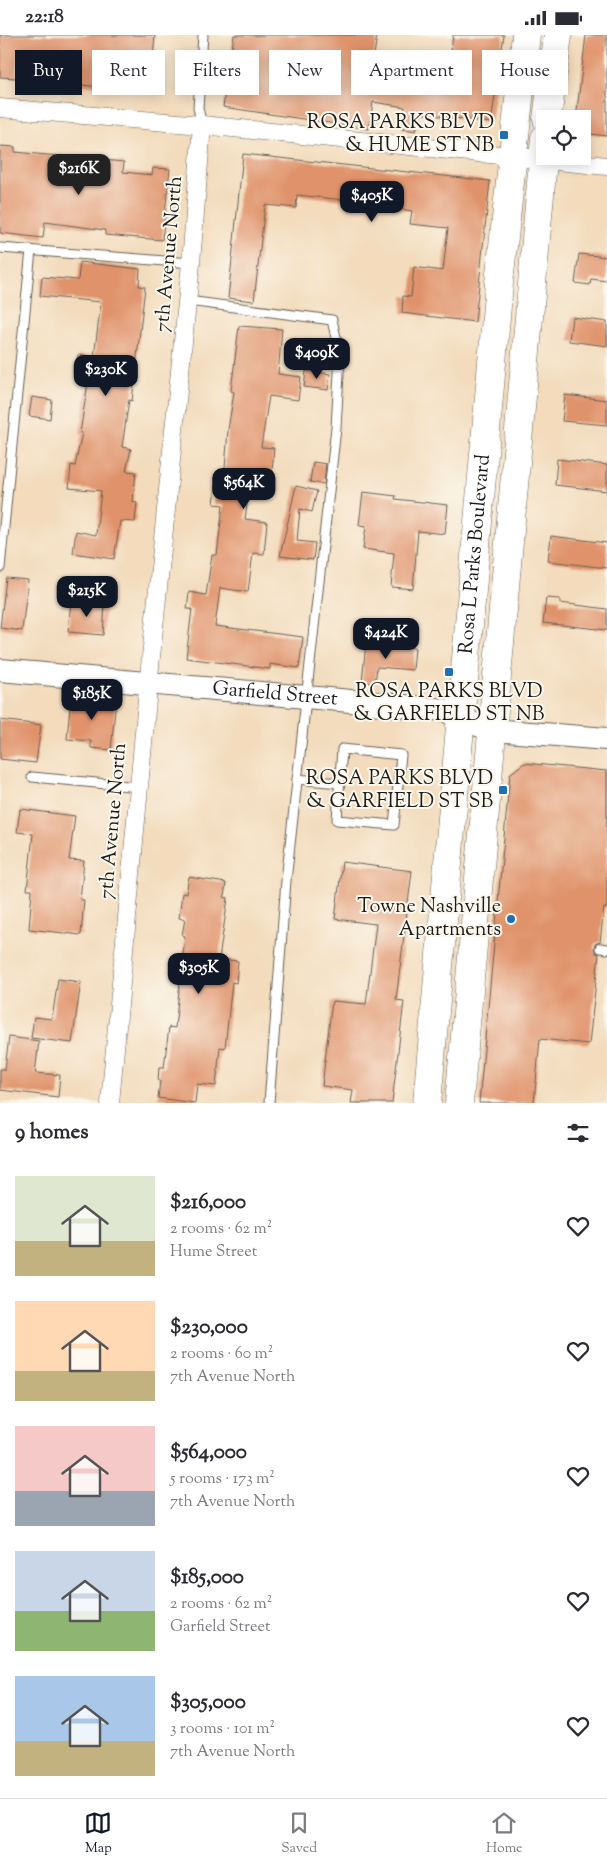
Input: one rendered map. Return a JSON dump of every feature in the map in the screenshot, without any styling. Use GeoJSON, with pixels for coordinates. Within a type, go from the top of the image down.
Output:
{"type":"FeatureCollection","features":[{"type":"Feature","properties":{"kind":"main road","name":"Rosa L Parks Boulevard"},"geometry":{"type":"LineString","coordinates":[[427,1103],[498,283],[526,35]]}},
{"type":"Feature","properties":{"kind":"main road"},"geometry":{"type":"LineString","coordinates":[[549,110],[558,35]]}},
{"type":"Feature","properties":{"kind":"main road","name":"Rosa L Parks Boulevard"},"geometry":{"type":"LineString","coordinates":[[459,1103],[543,165]]}},
{"type":"Feature","properties":{"kind":"street"},"geometry":{"type":"LineString","coordinates":[[0,108],[202,125],[512,156],[536,150]]}},
{"type":"Feature","properties":{"kind":"street","name":"7th Avenue North"},"geometry":{"type":"LineString","coordinates":[[110,1103],[139,787],[188,301],[202,125]]}},
{"type":"Feature","properties":{"kind":"street"},"geometry":{"type":"LineString","coordinates":[[591,161],[607,166]]}},
{"type":"Feature","properties":{"kind":"street","name":"Garfield Street"},"geometry":{"type":"LineString","coordinates":[[0,670],[149,685],[308,696],[445,710],[460,719],[493,730],[607,739]]}},
{"type":"Feature","properties":{"kind":"lane"},"geometry":{"type":"LineString","coordinates":[[202,125],[198,108],[203,35]]}},
{"type":"Feature","properties":{"kind":"lane"},"geometry":{"type":"LineString","coordinates":[[0,248],[191,263]]}},
{"type":"Feature","properties":{"kind":"lane"},"geometry":{"type":"LineString","coordinates":[[0,568],[31,250]]}},
{"type":"Feature","properties":{"kind":"lane"},"geometry":{"type":"LineString","coordinates":[[188,301],[332,319],[340,355],[336,428],[308,696],[286,881],[269,1103]]}},
{"type":"Feature","properties":{"kind":"lane"},"geometry":{"type":"LineString","coordinates":[[342,749],[401,755],[394,825],[337,820],[339,783],[342,749]]}},
{"type":"Feature","properties":{"kind":"lane"},"geometry":{"type":"LineString","coordinates":[[32,777],[139,787]]}},
{"type":"Feature","properties":{"kind":"lane"},"geometry":{"type":"LineString","coordinates":[[297,779],[339,783]]}},
{"type":"Feature","properties":{"kind":"building"},"geometry":{"type":"Polygon","coordinates":[[[0,35],[155,35],[154,50],[92,50],[92,86],[82,85],[82,50],[15,50],[15,78],[0,77],[0,35]]]}},
{"type":"Feature","properties":{"kind":"building"},"geometry":{"type":"Polygon","coordinates":[[[234,35],[377,35],[375,50],[351,50],[351,95],[472,95],[472,50],[451,50],[453,35],[504,35],[502,50],[482,50],[482,95],[495,95],[491,123],[419,113],[416,131],[402,129],[405,107],[373,102],[369,129],[223,107],[225,95],[259,95],[259,50],[232,50],[234,35]]]}},
{"type":"Feature","properties":{"kind":"building"},"geometry":{"type":"Polygon","coordinates":[[[586,35],[607,35],[607,136],[591,134],[591,110],[577,110],[586,35]]]}},
{"type":"Feature","properties":{"kind":"building"},"geometry":{"type":"Polygon","coordinates":[[[0,146],[15,147],[15,152],[124,162],[123,172],[152,175],[153,168],[170,169],[162,240],[105,235],[105,230],[45,222],[43,238],[0,233],[0,146]]]}},
{"type":"Feature","properties":{"kind":"building"},"geometry":{"type":"Polygon","coordinates":[[[243,154],[490,181],[475,322],[402,313],[403,296],[411,297],[414,267],[443,271],[448,228],[410,224],[412,211],[392,208],[392,205],[297,195],[296,208],[265,205],[254,301],[228,298],[243,154]]]}},
{"type":"Feature","properties":{"kind":"building"},"geometry":{"type":"Polygon","coordinates":[[[579,254],[607,257],[607,281],[591,279],[590,285],[575,283],[579,254]]]}},
{"type":"Feature","properties":{"kind":"building"},"geometry":{"type":"Polygon","coordinates":[[[80,262],[140,269],[139,286],[145,287],[132,401],[129,400],[122,447],[131,449],[126,471],[136,472],[133,502],[137,503],[135,522],[120,521],[114,559],[73,553],[76,531],[96,535],[101,491],[69,488],[71,465],[75,466],[82,433],[80,433],[89,376],[75,373],[78,355],[94,357],[101,302],[40,296],[42,277],[78,280],[80,262]]]}},
{"type":"Feature","properties":{"kind":"building"},"geometry":{"type":"Polygon","coordinates":[[[572,317],[607,322],[607,346],[569,341],[572,317]]]}},
{"type":"Feature","properties":{"kind":"building"},"geometry":{"type":"Polygon","coordinates":[[[239,326],[282,329],[278,374],[301,377],[298,400],[269,396],[261,447],[274,448],[272,472],[252,470],[245,519],[267,522],[264,554],[253,553],[248,592],[220,588],[215,626],[303,637],[299,668],[270,664],[270,669],[186,658],[192,609],[187,609],[189,592],[206,595],[212,555],[217,555],[223,505],[214,504],[217,479],[224,481],[228,430],[234,392],[231,391],[239,326]]]}},
{"type":"Feature","properties":{"kind":"building"},"geometry":{"type":"Polygon","coordinates":[[[306,371],[330,374],[328,390],[304,387],[306,371]]]}},
{"type":"Feature","properties":{"kind":"building"},"geometry":{"type":"Polygon","coordinates":[[[565,395],[607,400],[607,425],[562,421],[565,395]]]}},
{"type":"Feature","properties":{"kind":"building"},"geometry":{"type":"Polygon","coordinates":[[[32,397],[52,400],[50,419],[29,416],[32,397]]]}},
{"type":"Feature","properties":{"kind":"building"},"geometry":{"type":"Polygon","coordinates":[[[557,459],[607,465],[607,491],[555,485],[557,459]]]}},
{"type":"Feature","properties":{"kind":"building"},"geometry":{"type":"Polygon","coordinates":[[[313,462],[326,464],[324,484],[310,482],[313,462]]]}},
{"type":"Feature","properties":{"kind":"building"},"geometry":{"type":"Polygon","coordinates":[[[296,486],[317,491],[312,512],[300,509],[297,541],[315,543],[313,560],[280,556],[296,486]]]}},
{"type":"Feature","properties":{"kind":"building"},"geometry":{"type":"Polygon","coordinates":[[[363,492],[396,496],[395,499],[448,505],[445,534],[418,531],[413,589],[391,587],[394,553],[363,549],[366,526],[359,525],[363,492]]]}},
{"type":"Feature","properties":{"kind":"building"},"geometry":{"type":"Polygon","coordinates":[[[551,536],[607,543],[607,568],[548,561],[551,536]]]}},
{"type":"Feature","properties":{"kind":"building"},"geometry":{"type":"Polygon","coordinates":[[[6,578],[28,580],[22,631],[0,628],[6,578]]]}},
{"type":"Feature","properties":{"kind":"building"},"geometry":{"type":"Polygon","coordinates":[[[546,598],[560,599],[560,603],[607,609],[607,630],[543,623],[546,598]]]}},
{"type":"Feature","properties":{"kind":"building"},"geometry":{"type":"Polygon","coordinates":[[[71,600],[105,603],[103,635],[68,632],[71,600]]]}},
{"type":"Feature","properties":{"kind":"building"},"geometry":{"type":"Polygon","coordinates":[[[366,643],[415,648],[413,670],[377,667],[375,683],[362,682],[366,643]]]}},
{"type":"Feature","properties":{"kind":"building"},"geometry":{"type":"Polygon","coordinates":[[[71,695],[116,700],[111,750],[91,748],[91,741],[67,739],[71,695]]]}},
{"type":"Feature","properties":{"kind":"building"},"geometry":{"type":"Polygon","coordinates":[[[0,720],[41,725],[36,763],[0,759],[0,720]]]}},
{"type":"Feature","properties":{"kind":"building"},"geometry":{"type":"Polygon","coordinates":[[[524,763],[607,771],[607,908],[604,908],[600,942],[595,944],[594,948],[596,953],[599,954],[589,1044],[540,1039],[534,1103],[479,1103],[510,774],[524,763]]]}},
{"type":"Feature","properties":{"kind":"building"},"geometry":{"type":"Polygon","coordinates":[[[20,809],[75,816],[69,860],[84,861],[80,900],[84,900],[81,935],[29,929],[32,890],[27,890],[33,834],[17,832],[20,809]]]}},
{"type":"Feature","properties":{"kind":"building"},"geometry":{"type":"Polygon","coordinates":[[[342,862],[412,871],[396,1000],[404,1001],[392,1103],[351,1103],[353,1090],[322,1086],[332,1001],[366,1004],[376,924],[335,919],[342,862]]]}},
{"type":"Feature","properties":{"kind":"building"},"geometry":{"type":"Polygon","coordinates":[[[189,877],[226,883],[224,897],[228,898],[219,959],[238,961],[236,983],[232,982],[225,1048],[220,1047],[216,1086],[197,1084],[195,1103],[158,1098],[159,1067],[164,1067],[169,1027],[175,1028],[185,936],[182,935],[185,919],[179,918],[182,893],[186,894],[189,877]]]}},
{"type":"Feature","properties":{"kind":"building"},"geometry":{"type":"Polygon","coordinates":[[[58,979],[81,982],[72,1043],[31,1038],[34,1017],[52,1019],[58,979]]]}},
{"type":"Feature","properties":{"kind":"building"},"geometry":{"type":"Polygon","coordinates":[[[9,1037],[39,1041],[35,1073],[60,1075],[58,1097],[0,1090],[0,1069],[5,1069],[9,1037]]]}},
{"type":"Feature","properties":{"kind":"place","name":"ROSA PARKS BLVD & HUME ST NB"},"geometry":{"type":"Point","coordinates":[504,135]}},
{"type":"Feature","properties":{"kind":"place","name":"ROSA PARKS BLVD & GARFIELD ST NB"},"geometry":{"type":"Point","coordinates":[449,672]}},
{"type":"Feature","properties":{"kind":"place","name":"ROSA PARKS BLVD & GARFIELD ST SB"},"geometry":{"type":"Point","coordinates":[503,790]}},
{"type":"Feature","properties":{"kind":"place","name":"Towne Nashville Apartments"},"geometry":{"type":"Point","coordinates":[511,919]}}]}
